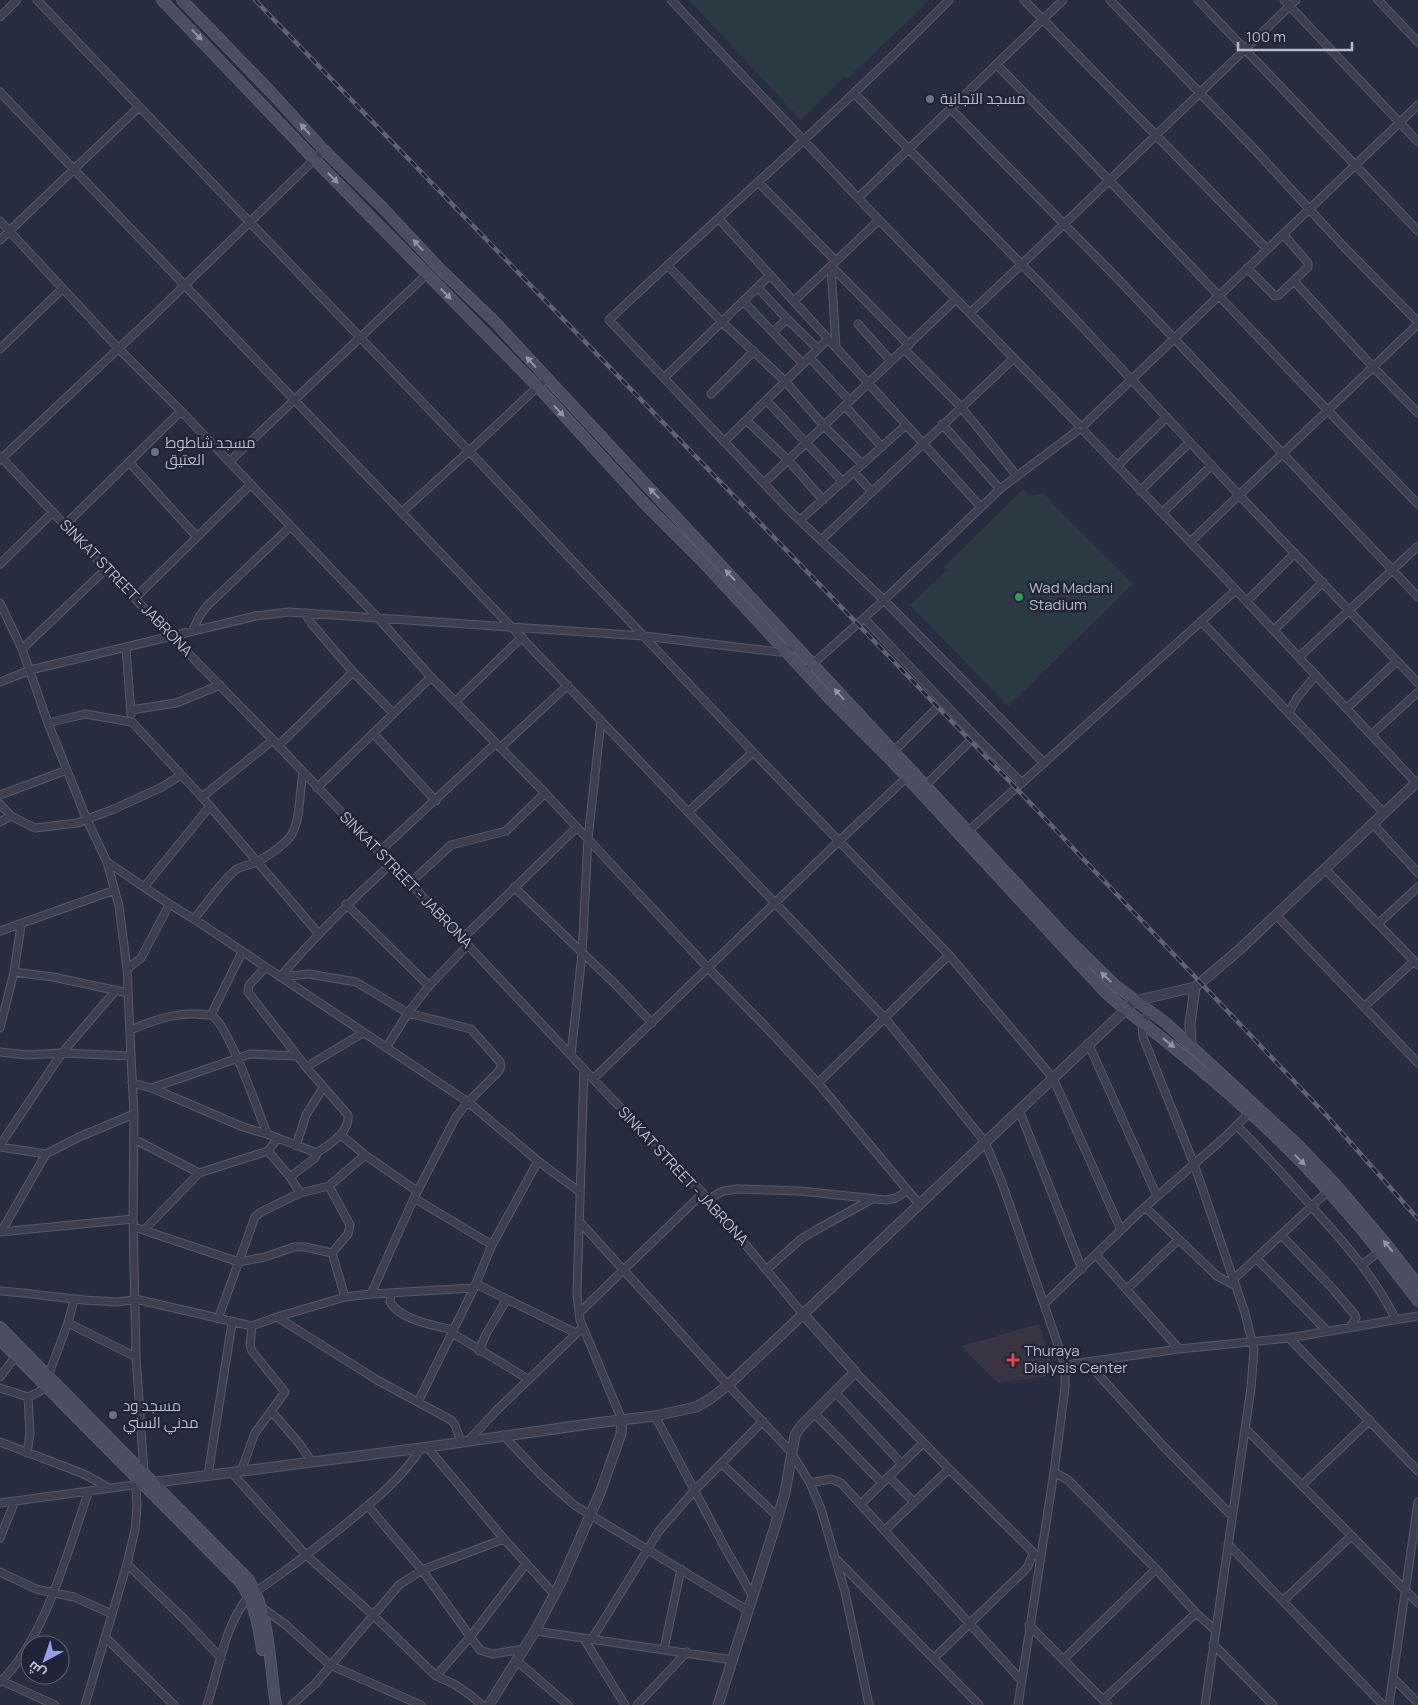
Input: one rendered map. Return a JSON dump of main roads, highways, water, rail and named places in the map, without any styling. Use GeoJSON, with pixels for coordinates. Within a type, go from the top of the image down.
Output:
{"type":"FeatureCollection","features":[{"type":"Feature","properties":{"kind":"main road"},"geometry":{"type":"LineString","coordinates":[[162,0],[314,159],[538,387],[646,504],[907,777],[1115,985],[1166,1024],[1190,1046],[1250,1112],[1329,1190],[1418,1300]]}},
{"type":"Feature","properties":{"kind":"main road"},"geometry":{"type":"LineString","coordinates":[[182,0],[324,150],[383,208],[438,267],[495,322],[797,646],[925,786],[965,835],[1105,992],[1124,1010],[1228,1088],[1317,1165],[1387,1245],[1418,1285]]}},
{"type":"Feature","properties":{"kind":"main road"},"geometry":{"type":"LineString","coordinates":[[0,1327],[47,1380],[252,1594],[257,1607],[276,1705]]}},
{"type":"Feature","properties":{"kind":"main road"},"geometry":{"type":"LineString","coordinates":[[0,1340],[16,1356],[47,1380]]}},
{"type":"Feature","properties":{"kind":"main road"},"geometry":{"type":"LineString","coordinates":[[257,1607],[270,1705]]}},
{"type":"Feature","properties":{"kind":"railway"},"geometry":{"type":"LineString","coordinates":[[255,0],[1016,788],[1328,1117],[1418,1219]]}},
{"type":"Feature","properties":{"kind":"place","name":"مسجد التجانية"},"geometry":{"type":"Point","coordinates":[930,99]}},
{"type":"Feature","properties":{"kind":"place","name":"مسجد شاطوط العتيق"},"geometry":{"type":"Point","coordinates":[155,452]}},
{"type":"Feature","properties":{"kind":"place","name":"Wad Madani Stadium"},"geometry":{"type":"Point","coordinates":[1019,597]}},
{"type":"Feature","properties":{"kind":"place","name":"Thuraya Dialysis Center"},"geometry":{"type":"Point","coordinates":[1013,1360]}},
{"type":"Feature","properties":{"kind":"place","name":"مسجد ود مدني السني"},"geometry":{"type":"Point","coordinates":[113,1415]}}]}
